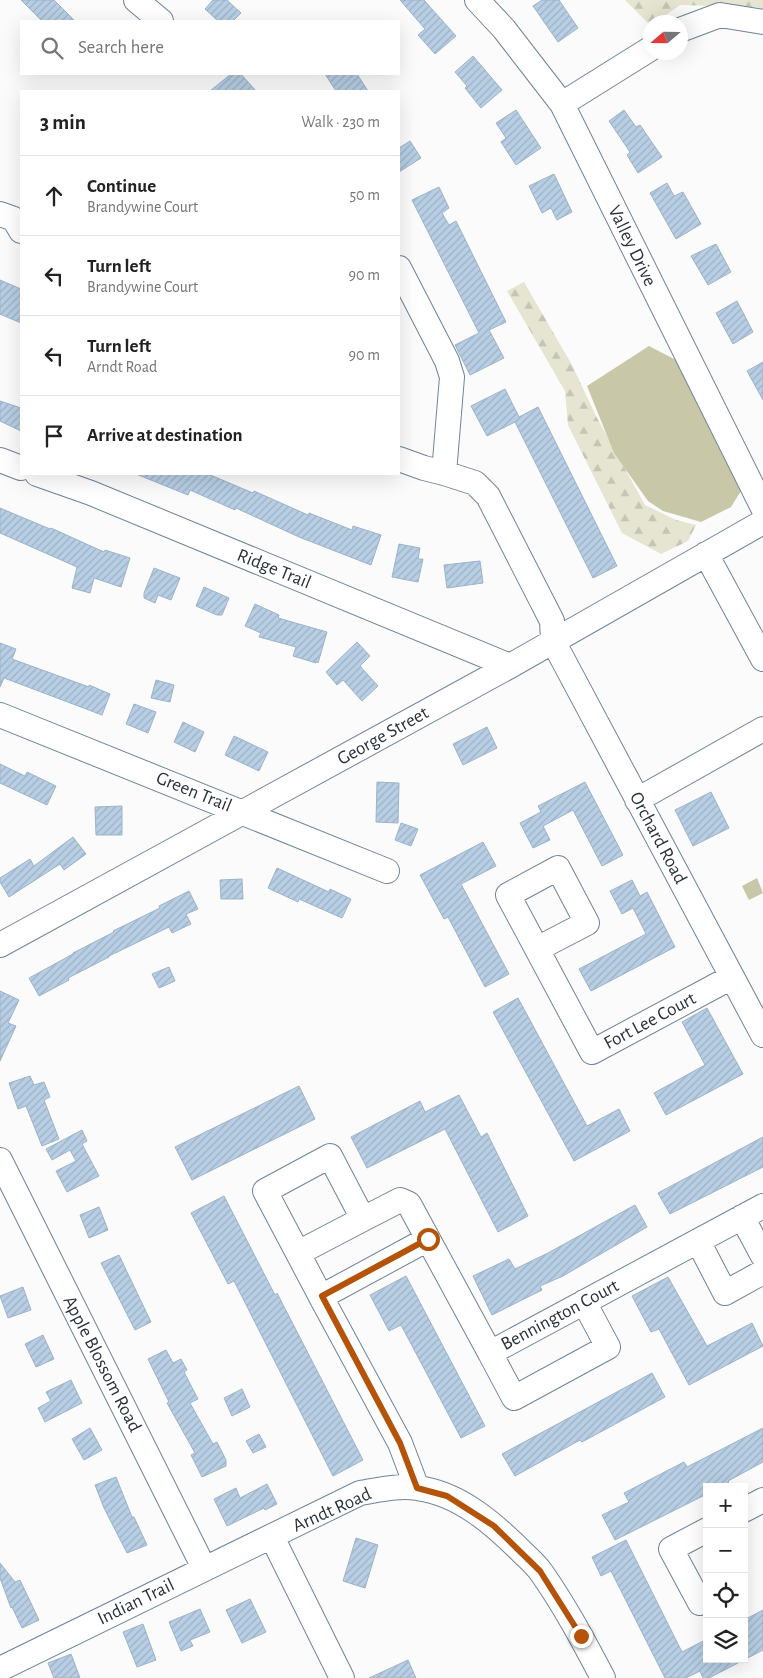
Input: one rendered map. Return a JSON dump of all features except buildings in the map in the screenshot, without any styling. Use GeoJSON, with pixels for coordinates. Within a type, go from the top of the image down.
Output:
{"type":"FeatureCollection","features":[{"type":"Feature","properties":{"kind":"street"},"geometry":{"type":"LineString","coordinates":[[136,0],[160,20]]}},
{"type":"Feature","properties":{"kind":"street","name":"Valley Drive"},"geometry":{"type":"LineString","coordinates":[[477,0],[504,29],[562,104],[763,508]]}},
{"type":"Feature","properties":{"kind":"street"},"geometry":{"type":"LineString","coordinates":[[688,27],[720,15],[763,22]]}},
{"type":"Feature","properties":{"kind":"street"},"geometry":{"type":"LineString","coordinates":[[562,104],[643,53]]}},
{"type":"Feature","properties":{"kind":"street"},"geometry":{"type":"LineString","coordinates":[[400,270],[447,361],[452,377],[444,473]]}},
{"type":"Feature","properties":{"kind":"street"},"geometry":{"type":"LineString","coordinates":[[400,458],[424,468],[475,483],[488,496],[552,621],[553,641]]}},
{"type":"Feature","properties":{"kind":"street"},"geometry":{"type":"LineString","coordinates":[[0,460],[20,468]]}},
{"type":"Feature","properties":{"kind":"street","name":"Ridge Trail"},"geometry":{"type":"LineString","coordinates":[[40,475],[91,493],[510,666]]}},
{"type":"Feature","properties":{"kind":"street","name":"George Street"},"geometry":{"type":"LineString","coordinates":[[0,945],[510,666],[763,522]]}},
{"type":"Feature","properties":{"kind":"street"},"geometry":{"type":"LineString","coordinates":[[706,554],[763,659]]}},
{"type":"Feature","properties":{"kind":"street","name":"Orchard Road"},"geometry":{"type":"LineString","coordinates":[[553,641],[763,1035]]}},
{"type":"Feature","properties":{"kind":"street","name":"Green Trail"},"geometry":{"type":"LineString","coordinates":[[0,715],[387,871]]}},
{"type":"Feature","properties":{"kind":"street"},"geometry":{"type":"LineString","coordinates":[[637,800],[763,729]]}},
{"type":"Feature","properties":{"kind":"street","name":"Fort Lee Court"},"geometry":{"type":"LineString","coordinates":[[537,949],[592,1052],[732,977]]}},
{"type":"Feature","properties":{"kind":"street"},"geometry":{"type":"LineString","coordinates":[[363,1218],[330,1156],[265,1191],[400,1443],[417,1488]]}},
{"type":"Feature","properties":{"kind":"street","name":"Apple Blossom Road"},"geometry":{"type":"LineString","coordinates":[[0,1160],[204,1568]]}},
{"type":"Feature","properties":{"kind":"street","name":"Bennington Court"},"geometry":{"type":"LineString","coordinates":[[298,1253],[400,1200],[409,1204],[490,1353],[763,1206]]}},
{"type":"Feature","properties":{"kind":"street"},"geometry":{"type":"LineString","coordinates":[[742,1217],[763,1256]]}},
{"type":"Feature","properties":{"kind":"street"},"geometry":{"type":"LineString","coordinates":[[322,1296],[428,1239]]}},
{"type":"Feature","properties":{"kind":"street"},"geometry":{"type":"LineString","coordinates":[[698,1241],[726,1293],[763,1272]]}},
{"type":"Feature","properties":{"kind":"street"},"geometry":{"type":"LineString","coordinates":[[490,1353],[514,1398],[531,1389],[608,1347],[584,1302]]}},
{"type":"Feature","properties":{"kind":"street","name":"Arndt Road"},"geometry":{"type":"LineString","coordinates":[[272,1537],[360,1494],[385,1488],[417,1488],[447,1496],[494,1526],[540,1571],[581,1636],[603,1678]]}},
{"type":"Feature","properties":{"kind":"street"},"geometry":{"type":"LineString","coordinates":[[748,1508],[763,1500]]}},
{"type":"Feature","properties":{"kind":"street"},"geometry":{"type":"LineString","coordinates":[[703,1532],[671,1549],[700,1603],[703,1601]]}},
{"type":"Feature","properties":{"kind":"street"},"geometry":{"type":"LineString","coordinates":[[272,1537],[342,1678]]}},
{"type":"Feature","properties":{"kind":"street","name":"Indian Trail"},"geometry":{"type":"LineString","coordinates":[[0,1668],[204,1568],[272,1537]]}},
{"type":"Feature","properties":{"kind":"green space"},"geometry":{"type":"Polygon","coordinates":[[[625,0],[763,0],[763,9],[755,7],[680,5],[666,15],[643,15],[643,18],[625,0]]]}},
{"type":"Feature","properties":{"kind":"green space"},"geometry":{"type":"Polygon","coordinates":[[[524,282],[572,365],[596,416],[645,505],[676,520],[696,525],[688,541],[661,554],[622,533],[568,425],[565,391],[507,291],[524,282]]]}},
{"type":"Feature","properties":{"kind":"shaded area"},"geometry":{"type":"Polygon","coordinates":[[[649,346],[676,360],[744,486],[731,507],[701,522],[663,511],[648,501],[614,453],[587,386],[649,346]]]}},
{"type":"Feature","properties":{"kind":"shaded area"},"geometry":{"type":"Polygon","coordinates":[[[757,878],[763,893],[749,900],[742,886],[757,878]]]}},
{"type":"Feature","properties":{"kind":"route"},"geometry":{"type":"LineString","coordinates":[[428,1239],[322,1296],[400,1443],[417,1488],[447,1496],[470,1509],[494,1526],[513,1543],[540,1571],[581,1636]]}}]}
